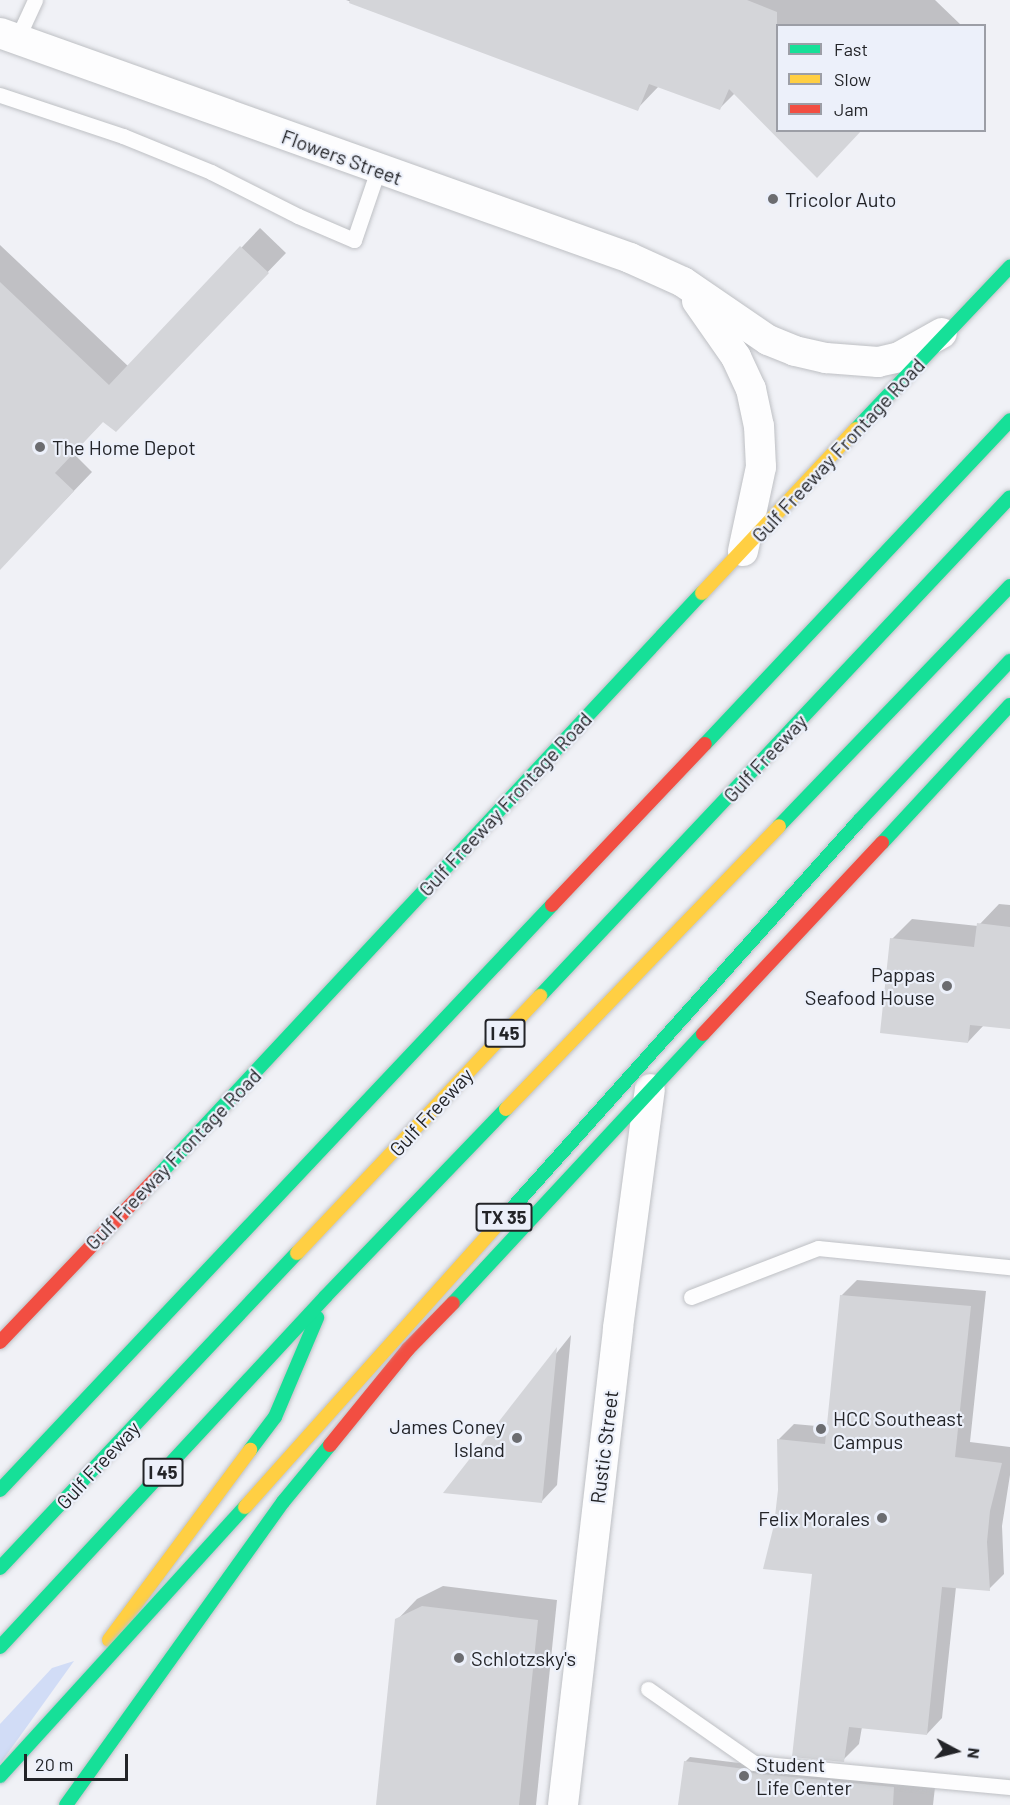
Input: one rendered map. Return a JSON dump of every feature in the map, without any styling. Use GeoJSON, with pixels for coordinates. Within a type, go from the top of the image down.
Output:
{"type":"FeatureCollection","features":[{"type":"Feature","properties":{"kind":"main road","name":"Gulf Freeway Frontage Road"},"geometry":{"type":"LineString","coordinates":[[0,1342],[272,1056],[1010,267]]}},
{"type":"Feature","properties":{"kind":"main road","name":"I 45"},"geometry":{"type":"LineString","coordinates":[[0,1490],[1010,420]]}},
{"type":"Feature","properties":{"kind":"main road","name":"Gulf Freeway"},"geometry":{"type":"LineString","coordinates":[[0,1568],[1010,497]]}},
{"type":"Feature","properties":{"kind":"main road","name":"I 45"},"geometry":{"type":"LineString","coordinates":[[0,1647],[325,1297],[1010,586]]}},
{"type":"Feature","properties":{"kind":"main road","name":"TX 35"},"geometry":{"type":"LineString","coordinates":[[0,1776],[149,1615],[859,821],[1010,661]]}},
{"type":"Feature","properties":{"kind":"main road"},"geometry":{"type":"LineString","coordinates":[[66,1805],[283,1502],[408,1349],[504,1250],[650,1089],[748,988],[1010,705]]}},
{"type":"Feature","properties":{"kind":"main road"},"geometry":{"type":"LineString","coordinates":[[0,1786],[275,1417],[325,1297]]}},
{"type":"Feature","properties":{"kind":"street","name":"Flowers Street"},"geometry":{"type":"LineString","coordinates":[[9,36],[378,170],[630,258],[683,282],[768,340],[795,351],[826,358],[878,362],[899,357],[954,326]]}},
{"type":"Feature","properties":{"kind":"street"},"geometry":{"type":"LineString","coordinates":[[683,282],[736,357],[751,389],[759,426],[761,467],[743,551]]}},
{"type":"Feature","properties":{"kind":"street","name":"Rustic Street"},"geometry":{"type":"LineString","coordinates":[[563,1805],[614,1363],[650,1089]]}},
{"type":"Feature","properties":{"kind":"lane"},"geometry":{"type":"LineString","coordinates":[[9,36],[35,0]]}},
{"type":"Feature","properties":{"kind":"lane"},"geometry":{"type":"LineString","coordinates":[[0,95],[123,136],[212,172],[298,216],[354,240],[378,170]]}},
{"type":"Feature","properties":{"kind":"lane"},"geometry":{"type":"LineString","coordinates":[[691,1297],[818,1248],[1010,1267]]}},
{"type":"Feature","properties":{"kind":"lane"},"geometry":{"type":"LineString","coordinates":[[648,1689],[754,1763],[1010,1787]]}},
{"type":"Feature","properties":{"kind":"shaded area"},"geometry":{"type":"Polygon","coordinates":[[[74,1661],[0,1764],[0,1724],[52,1668],[74,1661]]]}},
{"type":"Feature","properties":{"kind":"building"},"geometry":{"type":"Polygon","coordinates":[[[350,0],[747,0],[777,12],[776,132],[860,132],[817,178],[729,89],[720,110],[649,84],[638,111],[349,3],[350,0]]]}},
{"type":"Feature","properties":{"kind":"building"},"geometry":{"type":"Polygon","coordinates":[[[240,246],[269,273],[116,432],[103,422],[55,473],[74,491],[0,570],[0,282],[109,385],[240,246]]]}},
{"type":"Feature","properties":{"kind":"building","name":"Pappas Seafood House"},"geometry":{"type":"Polygon","coordinates":[[[977,923],[1010,927],[1010,1029],[970,1025],[968,1043],[880,1033],[890,938],[974,947],[977,923]]]}},
{"type":"Feature","properties":{"kind":"building","name":"Felix Morales"},"geometry":{"type":"Polygon","coordinates":[[[840,1295],[971,1306],[955,1457],[1002,1463],[990,1511],[987,1542],[990,1591],[942,1587],[927,1735],[849,1727],[844,1762],[792,1757],[812,1574],[763,1569],[774,1525],[778,1490],[777,1439],[825,1444],[840,1295]]]}},
{"type":"Feature","properties":{"kind":"building","name":"James Coney Island"},"geometry":{"type":"Polygon","coordinates":[[[557,1347],[542,1503],[443,1493],[557,1347]]]}},
{"type":"Feature","properties":{"kind":"building"},"geometry":{"type":"Polygon","coordinates":[[[422,1606],[538,1620],[519,1805],[376,1805],[395,1619],[422,1606]]]}},
{"type":"Feature","properties":{"kind":"building","name":"Student Life Center"},"geometry":{"type":"Polygon","coordinates":[[[684,1761],[745,1769],[753,1773],[894,1787],[893,1805],[678,1805],[684,1761]]]}},
{"type":"Feature","properties":{"kind":"traffic: fast"},"geometry":{"type":"LineString","coordinates":[[856,429],[1010,267]]}},
{"type":"Feature","properties":{"kind":"traffic: fast"},"geometry":{"type":"LineString","coordinates":[[705,744],[1010,420]]}},
{"type":"Feature","properties":{"kind":"traffic: fast"},"geometry":{"type":"LineString","coordinates":[[540,996],[1010,497]]}},
{"type":"Feature","properties":{"kind":"traffic: fast"},"geometry":{"type":"LineString","coordinates":[[779,826],[1010,586]]}},
{"type":"Feature","properties":{"kind":"traffic: fast"},"geometry":{"type":"LineString","coordinates":[[157,1177],[702,593]]}},
{"type":"Feature","properties":{"kind":"traffic: fast"},"geometry":{"type":"LineString","coordinates":[[498,1224],[859,821],[1010,661]]}},
{"type":"Feature","properties":{"kind":"traffic: fast"},"geometry":{"type":"LineString","coordinates":[[882,843],[1010,705]]}},
{"type":"Feature","properties":{"kind":"traffic: fast"},"geometry":{"type":"LineString","coordinates":[[0,1490],[552,905]]}},
{"type":"Feature","properties":{"kind":"traffic: fast"},"geometry":{"type":"LineString","coordinates":[[453,1303],[703,1034]]}},
{"type":"Feature","properties":{"kind":"traffic: fast"},"geometry":{"type":"LineString","coordinates":[[0,1647],[325,1297],[506,1109]]}},
{"type":"Feature","properties":{"kind":"traffic: fast"},"geometry":{"type":"LineString","coordinates":[[0,1568],[297,1253]]}},
{"type":"Feature","properties":{"kind":"traffic: fast"},"geometry":{"type":"LineString","coordinates":[[250,1450],[275,1417],[317,1318]]}},
{"type":"Feature","properties":{"kind":"traffic: fast"},"geometry":{"type":"LineString","coordinates":[[66,1805],[283,1502],[330,1445]]}},
{"type":"Feature","properties":{"kind":"traffic: fast"},"geometry":{"type":"LineString","coordinates":[[0,1776],[245,1507]]}},
{"type":"Feature","properties":{"kind":"traffic: slow"},"geometry":{"type":"LineString","coordinates":[[702,593],[856,429]]}},
{"type":"Feature","properties":{"kind":"traffic: slow"},"geometry":{"type":"LineString","coordinates":[[506,1109],[779,826]]}},
{"type":"Feature","properties":{"kind":"traffic: slow"},"geometry":{"type":"LineString","coordinates":[[297,1253],[540,996]]}},
{"type":"Feature","properties":{"kind":"traffic: slow"},"geometry":{"type":"LineString","coordinates":[[245,1507],[498,1224]]}},
{"type":"Feature","properties":{"kind":"traffic: slow"},"geometry":{"type":"LineString","coordinates":[[109,1640],[250,1450]]}},
{"type":"Feature","properties":{"kind":"traffic: jam"},"geometry":{"type":"LineString","coordinates":[[552,905],[705,744]]}},
{"type":"Feature","properties":{"kind":"traffic: jam"},"geometry":{"type":"LineString","coordinates":[[703,1034],[882,843]]}},
{"type":"Feature","properties":{"kind":"traffic: jam"},"geometry":{"type":"LineString","coordinates":[[0,1342],[157,1177]]}},
{"type":"Feature","properties":{"kind":"traffic: jam"},"geometry":{"type":"LineString","coordinates":[[330,1445],[408,1349],[453,1303]]}},
{"type":"Feature","properties":{"kind":"place","name":"Tricolor Auto"},"geometry":{"type":"Point","coordinates":[773,199]}},
{"type":"Feature","properties":{"kind":"place","name":"The Home Depot"},"geometry":{"type":"Point","coordinates":[40,447]}},
{"type":"Feature","properties":{"kind":"place","name":"Pappas Seafood House"},"geometry":{"type":"Point","coordinates":[947,986]}},
{"type":"Feature","properties":{"kind":"place","name":"HCC Southeast Campus"},"geometry":{"type":"Point","coordinates":[821,1429]}},
{"type":"Feature","properties":{"kind":"place","name":"James Coney Island"},"geometry":{"type":"Point","coordinates":[517,1438]}},
{"type":"Feature","properties":{"kind":"place","name":"Felix Morales"},"geometry":{"type":"Point","coordinates":[882,1518]}},
{"type":"Feature","properties":{"kind":"place","name":"Schlotzsky's"},"geometry":{"type":"Point","coordinates":[459,1658]}},
{"type":"Feature","properties":{"kind":"place","name":"Student Life Center"},"geometry":{"type":"Point","coordinates":[744,1776]}}]}
